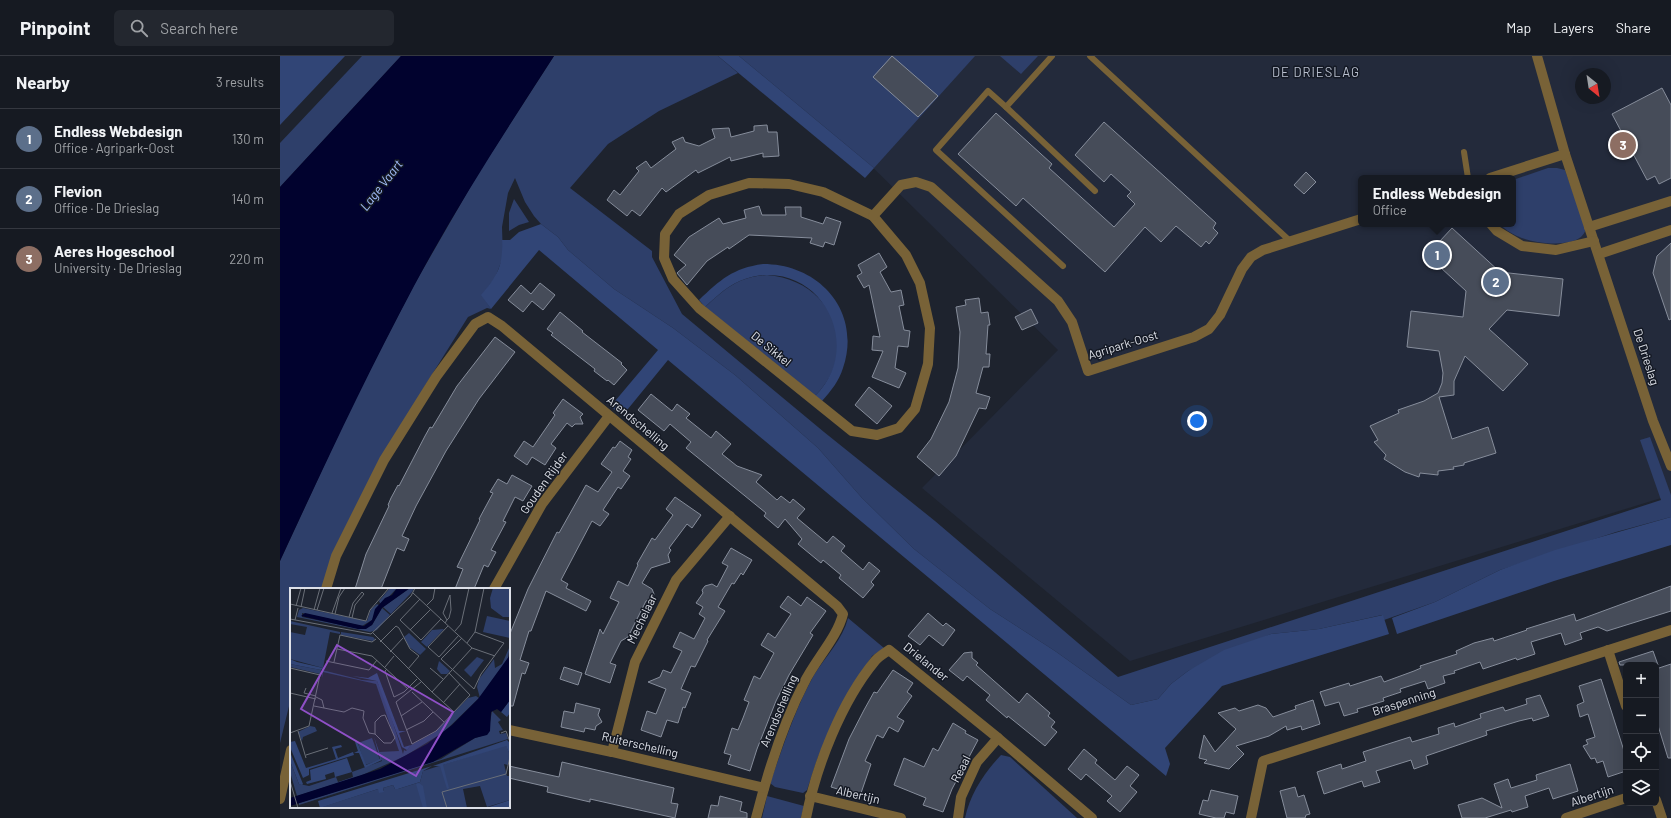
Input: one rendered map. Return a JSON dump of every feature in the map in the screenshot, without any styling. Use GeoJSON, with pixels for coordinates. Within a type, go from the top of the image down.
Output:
{"type":"FeatureCollection","features":[{"type":"Feature","properties":{"kind":"street","name":"De Drieslag"},"geometry":{"type":"LineString","coordinates":[[1537,56],[1565,154],[1653,421],[1671,466]]}},
{"type":"Feature","properties":{"kind":"street"},"geometry":{"type":"LineString","coordinates":[[1499,175],[1565,154]]}},
{"type":"Feature","properties":{"kind":"street","name":"Agripark-Oost"},"geometry":{"type":"LineString","coordinates":[[873,216],[901,185],[916,182],[931,188],[1058,301],[1072,322],[1088,371],[1194,337],[1209,329],[1220,315],[1242,269],[1251,257],[1263,250],[1358,220]]}},
{"type":"Feature","properties":{"kind":"street","name":"De Sikkel"},"geometry":{"type":"LineString","coordinates":[[749,183],[789,184],[823,192],[873,216],[906,255],[920,283],[930,328],[928,364],[914,409],[899,428],[877,435],[852,431],[699,308],[672,279],[664,258],[665,234],[679,214],[709,195],[749,183]]}},
{"type":"Feature","properties":{"kind":"street"},"geometry":{"type":"LineString","coordinates":[[1590,227],[1671,201]]}},
{"type":"Feature","properties":{"kind":"street"},"geometry":{"type":"LineString","coordinates":[[1494,227],[1497,231],[1522,246],[1556,250],[1594,241]]}},
{"type":"Feature","properties":{"kind":"street"},"geometry":{"type":"LineString","coordinates":[[1599,254],[1671,230]]}},
{"type":"Feature","properties":{"kind":"street","name":"Arendschelling"},"geometry":{"type":"LineString","coordinates":[[326,588],[336,556],[384,460],[436,377],[475,324],[488,317],[730,516],[837,606],[843,614],[840,625],[812,667],[796,698],[780,735],[756,818]]}},
{"type":"Feature","properties":{"kind":"street","name":"Gouden Rijder"},"geometry":{"type":"LineString","coordinates":[[495,588],[542,504],[609,416]]}},
{"type":"Feature","properties":{"kind":"street","name":"Mechelaar"},"geometry":{"type":"LineString","coordinates":[[612,752],[636,662],[676,580],[730,516]]}},
{"type":"Feature","properties":{"kind":"street","name":"Braspenning"},"geometry":{"type":"LineString","coordinates":[[1251,818],[1263,761],[1671,630]]}},
{"type":"Feature","properties":{"kind":"street","name":"Drielander"},"geometry":{"type":"LineString","coordinates":[[806,818],[810,796],[827,744],[853,694],[875,660],[889,650],[998,738],[1092,818]]}},
{"type":"Feature","properties":{"kind":"street"},"geometry":{"type":"LineString","coordinates":[[1608,650],[1623,698]]}},
{"type":"Feature","properties":{"kind":"street","name":"Ruiterschelling"},"geometry":{"type":"LineString","coordinates":[[510,730],[612,752],[764,788]]}},
{"type":"Feature","properties":{"kind":"street","name":"Reaal"},"geometry":{"type":"LineString","coordinates":[[958,818],[961,797],[977,762],[998,738]]}},
{"type":"Feature","properties":{"kind":"street"},"geometry":{"type":"LineString","coordinates":[[280,799],[290,754]]}},
{"type":"Feature","properties":{"kind":"street","name":"Albertijn"},"geometry":{"type":"LineString","coordinates":[[810,796],[901,818]]}},
{"type":"Feature","properties":{"kind":"street","name":"Albertijn"},"geometry":{"type":"LineString","coordinates":[[1566,818],[1623,799]]}},
{"type":"Feature","properties":{"kind":"street"},"geometry":{"type":"LineString","coordinates":[[1658,806],[1662,818]]}},
{"type":"Feature","properties":{"kind":"lane"},"geometry":{"type":"LineString","coordinates":[[1006,107],[1052,56]]}},
{"type":"Feature","properties":{"kind":"lane"},"geometry":{"type":"LineString","coordinates":[[1090,56],[1290,242]]}},
{"type":"Feature","properties":{"kind":"lane"},"geometry":{"type":"LineString","coordinates":[[1063,266],[936,150],[988,91],[1095,191]]}},
{"type":"Feature","properties":{"kind":"lane"},"geometry":{"type":"LineString","coordinates":[[1464,152],[1468,175]]}},
{"type":"Feature","properties":{"kind":"shaded area"},"geometry":{"type":"Polygon","coordinates":[[[280,56],[345,56],[280,125],[280,56]]]}},
{"type":"Feature","properties":{"kind":"shaded area"},"geometry":{"type":"Polygon","coordinates":[[[362,56],[401,56],[280,187],[280,143],[362,56]]]}},
{"type":"Feature","properties":{"kind":"shaded area"},"geometry":{"type":"Polygon","coordinates":[[[554,56],[718,56],[738,73],[659,111],[608,144],[570,188],[652,251],[652,257],[682,314],[824,432],[935,521],[1118,677],[1661,500],[1640,440],[1650,437],[1671,495],[1671,517],[1616,532],[1500,570],[1435,602],[1384,620],[1382,615],[1319,629],[1271,634],[1188,671],[1171,684],[1158,699],[1131,705],[1055,651],[990,609],[914,549],[862,498],[818,448],[735,375],[673,328],[614,289],[568,250],[558,237],[541,224],[534,216],[525,202],[515,178],[508,193],[502,227],[503,257],[495,278],[482,295],[491,309],[487,308],[468,317],[426,384],[340,542],[325,588],[290,588],[290,702],[280,743],[280,561],[355,399],[414,285],[479,172],[554,56]]]}},
{"type":"Feature","properties":{"kind":"shaded area"},"geometry":{"type":"Polygon","coordinates":[[[718,56],[739,56],[874,168],[865,178],[718,56]]]}},
{"type":"Feature","properties":{"kind":"shaded area"},"geometry":{"type":"Polygon","coordinates":[[[739,56],[975,56],[874,168],[739,56]]]}},
{"type":"Feature","properties":{"kind":"shaded area"},"geometry":{"type":"Polygon","coordinates":[[[938,56],[1671,56],[1671,495],[1130,661],[922,488],[1058,350],[851,146],[938,56]]]}},
{"type":"Feature","properties":{"kind":"shaded area"},"geometry":{"type":"Polygon","coordinates":[[[1000,56],[1038,56],[1021,74],[1000,56]]]}},
{"type":"Feature","properties":{"kind":"shaded area"},"geometry":{"type":"Polygon","coordinates":[[[1548,168],[1565,170],[1586,229],[1581,237],[1575,240],[1559,243],[1531,241],[1514,235],[1503,227],[1516,227],[1516,179],[1548,168]]]}},
{"type":"Feature","properties":{"kind":"shaded area"},"geometry":{"type":"Polygon","coordinates":[[[514,199],[529,222],[519,225],[509,231],[509,213],[514,199]]]}},
{"type":"Feature","properties":{"kind":"shaded area"},"geometry":{"type":"Polygon","coordinates":[[[541,224],[558,237],[568,250],[614,289],[673,328],[735,375],[818,448],[862,498],[914,549],[990,609],[1055,651],[1131,705],[1158,699],[1171,684],[1188,671],[1224,650],[1271,634],[1319,629],[1383,615],[1389,634],[1222,686],[1165,748],[1170,764],[1166,776],[668,360],[623,415],[610,407],[658,350],[539,250],[491,309],[481,295],[492,282],[498,270],[502,257],[502,240],[510,240],[519,232],[541,224]]]}},
{"type":"Feature","properties":{"kind":"shaded area"},"geometry":{"type":"Polygon","coordinates":[[[763,264],[784,266],[802,272],[818,282],[832,295],[841,310],[847,328],[847,347],[843,368],[832,390],[822,401],[815,396],[830,375],[836,352],[835,329],[826,309],[812,291],[793,280],[771,275],[739,281],[705,307],[699,300],[714,286],[735,272],[743,268],[763,264]]]}},
{"type":"Feature","properties":{"kind":"shaded area"},"geometry":{"type":"Polygon","coordinates":[[[767,275],[790,280],[809,289],[823,303],[833,320],[838,338],[836,358],[829,378],[815,396],[705,307],[719,294],[740,281],[767,275]]]}},
{"type":"Feature","properties":{"kind":"shaded area"},"geometry":{"type":"Polygon","coordinates":[[[1671,517],[1671,545],[1554,581],[1397,634],[1392,618],[1435,602],[1500,570],[1555,550],[1671,517]]]}},
{"type":"Feature","properties":{"kind":"shaded area"},"geometry":{"type":"Polygon","coordinates":[[[848,618],[884,648],[872,656],[838,711],[818,757],[807,790],[803,793],[775,787],[770,783],[801,701],[814,675],[834,647],[846,626],[848,618]]]}},
{"type":"Feature","properties":{"kind":"shaded area"},"geometry":{"type":"Polygon","coordinates":[[[1001,755],[1010,757],[1077,818],[965,818],[970,801],[978,784],[1001,755]]]}},
{"type":"Feature","properties":{"kind":"shaded area"},"geometry":{"type":"Polygon","coordinates":[[[767,796],[804,806],[801,818],[762,818],[767,796]]]}},
{"type":"Feature","properties":{"kind":"water","name":"Lage Vaart"},"geometry":{"type":"Polygon","coordinates":[[[401,56],[554,56],[499,141],[414,286],[362,388],[280,561],[280,187],[401,56]]]}},
{"type":"Feature","properties":{"kind":"building"},"geometry":{"type":"Polygon","coordinates":[[[892,56],[938,96],[918,117],[873,77],[892,56]]]}},
{"type":"Feature","properties":{"kind":"building"},"geometry":{"type":"Polygon","coordinates":[[[1662,88],[1671,105],[1671,178],[1659,184],[1655,176],[1647,180],[1612,114],[1662,88]]]}},
{"type":"Feature","properties":{"kind":"building"},"geometry":{"type":"Polygon","coordinates":[[[996,113],[1052,164],[1049,168],[1114,227],[1135,204],[1127,196],[1131,192],[1111,174],[1104,182],[1075,155],[1104,122],[1216,223],[1213,228],[1218,233],[1209,244],[1206,241],[1201,247],[1176,226],[1161,242],[1145,227],[1105,272],[1023,198],[1016,206],[958,154],[996,113]]]}},
{"type":"Feature","properties":{"kind":"building"},"geometry":{"type":"Polygon","coordinates":[[[767,125],[768,132],[777,132],[779,156],[763,157],[763,153],[731,161],[730,157],[698,173],[696,170],[666,192],[662,188],[640,216],[632,210],[627,216],[607,200],[614,190],[620,195],[639,171],[636,168],[646,161],[651,168],[676,149],[672,142],[683,137],[685,142],[699,146],[715,138],[712,129],[729,128],[731,137],[754,131],[754,126],[767,125]]]}},
{"type":"Feature","properties":{"kind":"building"},"geometry":{"type":"Polygon","coordinates":[[[1306,172],[1316,182],[1304,194],[1294,185],[1306,172]]]}},
{"type":"Feature","properties":{"kind":"building"},"geometry":{"type":"Polygon","coordinates":[[[759,206],[762,215],[786,215],[785,207],[801,207],[801,217],[823,224],[826,217],[841,222],[834,245],[825,242],[823,247],[810,243],[812,238],[749,235],[729,249],[728,247],[707,261],[687,285],[677,273],[686,265],[674,255],[689,237],[719,218],[723,224],[746,218],[744,210],[759,206]]]}},
{"type":"Feature","properties":{"kind":"building"},"geometry":{"type":"Polygon","coordinates":[[[1452,228],[1500,272],[1563,279],[1559,316],[1507,310],[1489,329],[1528,364],[1503,391],[1465,356],[1454,381],[1454,395],[1439,397],[1452,439],[1488,427],[1496,453],[1464,463],[1464,465],[1453,467],[1454,469],[1438,471],[1438,475],[1420,473],[1419,477],[1405,472],[1384,459],[1386,455],[1374,442],[1378,440],[1370,426],[1399,413],[1398,410],[1424,401],[1438,393],[1442,383],[1443,373],[1439,351],[1407,347],[1411,311],[1463,317],[1466,291],[1427,255],[1452,228]]]}},
{"type":"Feature","properties":{"kind":"building"},"geometry":{"type":"Polygon","coordinates":[[[1671,243],[1671,319],[1669,320],[1653,273],[1657,256],[1671,243]]]}},
{"type":"Feature","properties":{"kind":"building"},"geometry":{"type":"Polygon","coordinates":[[[879,253],[887,267],[880,272],[891,292],[901,290],[904,305],[899,306],[904,330],[910,331],[908,347],[898,346],[895,368],[906,373],[899,388],[872,377],[883,351],[872,350],[873,336],[880,337],[869,285],[864,288],[857,276],[862,273],[858,265],[879,253]]]}},
{"type":"Feature","properties":{"kind":"building"},"geometry":{"type":"Polygon","coordinates":[[[540,283],[555,295],[543,310],[532,301],[523,312],[508,300],[521,285],[531,294],[540,283]]]}},
{"type":"Feature","properties":{"kind":"building"},"geometry":{"type":"Polygon","coordinates":[[[979,298],[981,313],[988,312],[990,325],[988,325],[986,354],[990,354],[989,367],[983,367],[976,393],[990,397],[986,409],[979,408],[956,456],[939,476],[917,457],[931,439],[949,402],[958,368],[960,332],[956,307],[966,305],[965,300],[979,298]]]}},
{"type":"Feature","properties":{"kind":"building"},"geometry":{"type":"Polygon","coordinates":[[[1031,309],[1038,323],[1022,330],[1015,317],[1031,309]]]}},
{"type":"Feature","properties":{"kind":"building"},"geometry":{"type":"Polygon","coordinates":[[[560,312],[583,331],[582,332],[622,363],[621,364],[627,370],[614,385],[594,371],[595,369],[551,335],[553,333],[547,329],[560,312]]]}},
{"type":"Feature","properties":{"kind":"building"},"geometry":{"type":"Polygon","coordinates":[[[495,337],[515,352],[479,399],[446,451],[416,506],[402,536],[409,539],[404,551],[397,548],[381,588],[355,588],[366,554],[389,506],[388,505],[391,498],[398,485],[399,486],[430,427],[432,428],[457,386],[495,337]]]}},
{"type":"Feature","properties":{"kind":"building"},"geometry":{"type":"Polygon","coordinates":[[[869,387],[892,406],[877,424],[855,405],[869,387]]]}},
{"type":"Feature","properties":{"kind":"building"},"geometry":{"type":"Polygon","coordinates":[[[651,394],[672,411],[677,404],[690,414],[686,418],[711,438],[716,431],[731,444],[722,454],[737,466],[762,475],[756,482],[777,500],[781,496],[790,503],[793,499],[805,509],[797,518],[827,543],[833,536],[845,546],[841,551],[863,570],[869,562],[880,571],[871,582],[874,585],[863,598],[839,578],[841,575],[823,560],[821,563],[798,544],[802,539],[785,519],[778,528],[764,516],[766,513],[686,448],[691,442],[670,424],[664,431],[638,410],[651,394]]]}},
{"type":"Feature","properties":{"kind":"building"},"geometry":{"type":"Polygon","coordinates":[[[563,399],[583,414],[580,417],[583,424],[575,424],[572,427],[567,423],[551,444],[556,448],[545,465],[532,457],[527,465],[514,456],[524,441],[533,447],[555,415],[553,413],[563,399]]]}},
{"type":"Feature","properties":{"kind":"building"},"geometry":{"type":"Polygon","coordinates":[[[620,441],[632,450],[628,457],[631,459],[623,471],[630,476],[621,489],[618,487],[603,510],[609,514],[600,526],[592,521],[561,580],[568,584],[566,588],[591,601],[586,611],[546,591],[531,631],[529,631],[520,660],[529,663],[525,674],[522,673],[513,706],[510,706],[510,634],[528,589],[557,532],[559,533],[586,485],[598,492],[612,472],[601,464],[613,447],[615,448],[620,441]]]}},
{"type":"Feature","properties":{"kind":"building"},"geometry":{"type":"Polygon","coordinates":[[[512,475],[532,486],[523,501],[515,497],[503,521],[506,522],[491,550],[496,552],[488,567],[484,565],[474,588],[455,588],[463,569],[457,567],[480,520],[479,519],[493,493],[490,492],[498,479],[507,484],[512,475]]]}},
{"type":"Feature","properties":{"kind":"building"},"geometry":{"type":"Polygon","coordinates":[[[675,497],[701,515],[692,528],[687,524],[669,548],[671,550],[668,555],[670,562],[651,568],[642,583],[652,589],[654,594],[652,599],[646,601],[628,637],[621,641],[610,663],[616,665],[610,683],[585,674],[600,629],[603,634],[619,602],[610,598],[618,581],[628,586],[638,565],[637,564],[652,538],[655,540],[673,515],[666,509],[675,497]]]}},
{"type":"Feature","properties":{"kind":"building"},"geometry":{"type":"Polygon","coordinates":[[[731,548],[752,560],[743,575],[741,573],[734,584],[732,583],[718,607],[725,611],[707,640],[708,641],[695,667],[691,666],[681,689],[691,693],[685,708],[683,707],[678,723],[667,720],[661,737],[641,730],[647,711],[656,714],[666,689],[648,682],[660,677],[663,670],[671,673],[682,651],[673,647],[680,632],[694,639],[705,618],[699,614],[703,607],[696,603],[703,593],[702,590],[705,586],[712,584],[717,587],[728,566],[722,563],[731,548]]]}},
{"type":"Feature","properties":{"kind":"building"},"geometry":{"type":"Polygon","coordinates":[[[1671,586],[1671,611],[1607,631],[1598,627],[1580,633],[1582,639],[1565,645],[1561,633],[1531,642],[1535,654],[1517,660],[1516,658],[1483,669],[1480,662],[1454,671],[1455,673],[1443,676],[1445,683],[1428,689],[1425,681],[1400,689],[1401,692],[1383,698],[1384,701],[1357,709],[1358,712],[1344,716],[1339,702],[1325,706],[1320,692],[1349,683],[1350,686],[1381,676],[1384,682],[1421,668],[1420,666],[1457,654],[1456,651],[1474,643],[1493,638],[1494,641],[1574,614],[1576,621],[1671,586]]]}},
{"type":"Feature","properties":{"kind":"building"},"geometry":{"type":"Polygon","coordinates":[[[788,596],[801,606],[807,597],[826,611],[810,633],[813,635],[789,675],[776,701],[750,771],[728,764],[731,755],[724,753],[732,728],[738,730],[743,718],[749,702],[744,700],[754,676],[760,679],[774,653],[761,645],[768,633],[775,638],[791,614],[780,607],[788,596]]]}},
{"type":"Feature","properties":{"kind":"building"},"geometry":{"type":"Polygon","coordinates":[[[928,613],[943,626],[946,623],[955,630],[943,646],[929,635],[920,645],[908,636],[928,613]]]}},
{"type":"Feature","properties":{"kind":"building"},"geometry":{"type":"Polygon","coordinates":[[[1653,651],[1657,662],[1623,662],[1623,665],[1620,665],[1619,662],[1653,651]]]}},
{"type":"Feature","properties":{"kind":"building"},"geometry":{"type":"Polygon","coordinates":[[[972,652],[972,658],[978,663],[976,665],[1019,703],[1027,693],[1050,713],[1048,716],[1055,722],[1051,727],[1057,732],[1045,746],[1008,716],[1007,718],[986,700],[990,695],[967,676],[963,681],[949,670],[964,653],[972,652]]]}},
{"type":"Feature","properties":{"kind":"building"},"geometry":{"type":"Polygon","coordinates":[[[1671,664],[1671,758],[1668,758],[1659,729],[1659,668],[1671,664]]]}},
{"type":"Feature","properties":{"kind":"building"},"geometry":{"type":"Polygon","coordinates":[[[564,667],[582,673],[578,685],[560,679],[564,667]]]}},
{"type":"Feature","properties":{"kind":"building"},"geometry":{"type":"Polygon","coordinates":[[[893,670],[913,683],[907,692],[912,696],[897,717],[904,721],[898,732],[889,727],[883,738],[877,735],[865,761],[871,764],[860,796],[831,787],[849,739],[864,710],[874,692],[877,693],[893,670]]]}},
{"type":"Feature","properties":{"kind":"building"},"geometry":{"type":"Polygon","coordinates":[[[1601,679],[1623,748],[1623,772],[1608,777],[1603,761],[1597,763],[1595,758],[1591,759],[1583,746],[1588,744],[1586,740],[1595,737],[1588,714],[1580,717],[1577,705],[1584,702],[1579,686],[1601,679]]]}},
{"type":"Feature","properties":{"kind":"building"},"geometry":{"type":"Polygon","coordinates":[[[1540,695],[1549,716],[1533,721],[1532,718],[1519,721],[1486,731],[1487,735],[1426,756],[1428,764],[1414,769],[1411,760],[1376,771],[1380,782],[1364,787],[1362,781],[1324,794],[1317,772],[1341,764],[1342,769],[1366,761],[1363,752],[1410,737],[1412,742],[1439,734],[1438,728],[1454,723],[1455,727],[1481,718],[1480,714],[1503,707],[1505,711],[1527,704],[1526,699],[1540,695]]]}},
{"type":"Feature","properties":{"kind":"building"},"geometry":{"type":"Polygon","coordinates":[[[1313,700],[1320,724],[1302,730],[1301,726],[1287,730],[1286,726],[1269,736],[1236,746],[1244,754],[1229,769],[1204,763],[1207,760],[1199,758],[1204,735],[1215,752],[1236,729],[1218,713],[1235,708],[1239,711],[1258,705],[1266,708],[1273,717],[1296,709],[1295,706],[1313,700]]]}},
{"type":"Feature","properties":{"kind":"building"},"geometry":{"type":"Polygon","coordinates":[[[576,703],[600,709],[598,715],[602,722],[596,726],[595,730],[585,728],[584,732],[561,727],[564,711],[574,713],[576,703]]]}},
{"type":"Feature","properties":{"kind":"building"},"geometry":{"type":"Polygon","coordinates":[[[953,723],[966,731],[965,733],[978,740],[952,789],[943,812],[923,805],[926,798],[894,785],[904,758],[924,767],[933,748],[938,751],[953,723]]]}},
{"type":"Feature","properties":{"kind":"building"},"geometry":{"type":"Polygon","coordinates":[[[1084,749],[1097,760],[1095,763],[1115,780],[1127,766],[1139,775],[1130,786],[1137,792],[1120,812],[1107,801],[1112,796],[1086,774],[1081,780],[1068,769],[1084,749]]]}},
{"type":"Feature","properties":{"kind":"building"},"geometry":{"type":"Polygon","coordinates":[[[562,762],[674,788],[671,803],[678,804],[675,818],[590,799],[590,802],[547,792],[548,787],[510,778],[510,766],[559,777],[562,762]]]}},
{"type":"Feature","properties":{"kind":"building"},"geometry":{"type":"Polygon","coordinates":[[[1570,764],[1578,791],[1553,799],[1549,788],[1525,796],[1528,807],[1512,812],[1511,810],[1485,818],[1462,818],[1458,805],[1482,798],[1502,808],[1494,784],[1508,779],[1511,788],[1537,780],[1536,775],[1570,764]]]}},
{"type":"Feature","properties":{"kind":"building"},"geometry":{"type":"Polygon","coordinates":[[[1295,787],[1298,797],[1304,795],[1310,814],[1306,815],[1305,818],[1287,818],[1280,791],[1295,787]]]}},
{"type":"Feature","properties":{"kind":"building"},"geometry":{"type":"Polygon","coordinates":[[[1211,790],[1238,796],[1234,814],[1226,812],[1224,818],[1216,818],[1199,814],[1203,800],[1208,801],[1211,790]]]}},
{"type":"Feature","properties":{"kind":"building"},"geometry":{"type":"Polygon","coordinates":[[[720,796],[742,802],[740,811],[747,813],[747,818],[708,818],[711,805],[718,806],[720,796]]]}},
{"type":"Feature","properties":{"kind":"place","name":"Aeres Hogeschool"},"geometry":{"type":"Point","coordinates":[1623,145]}},
{"type":"Feature","properties":{"kind":"place","name":"Endless Webdesign"},"geometry":{"type":"Point","coordinates":[1437,255]}},
{"type":"Feature","properties":{"kind":"place","name":"Flevion"},"geometry":{"type":"Point","coordinates":[1496,282]}},
{"type":"Feature","properties":{"kind":"district","name":"DE DRIESLAG"},"geometry":{"type":"Point","coordinates":[1316,72]}}]}
